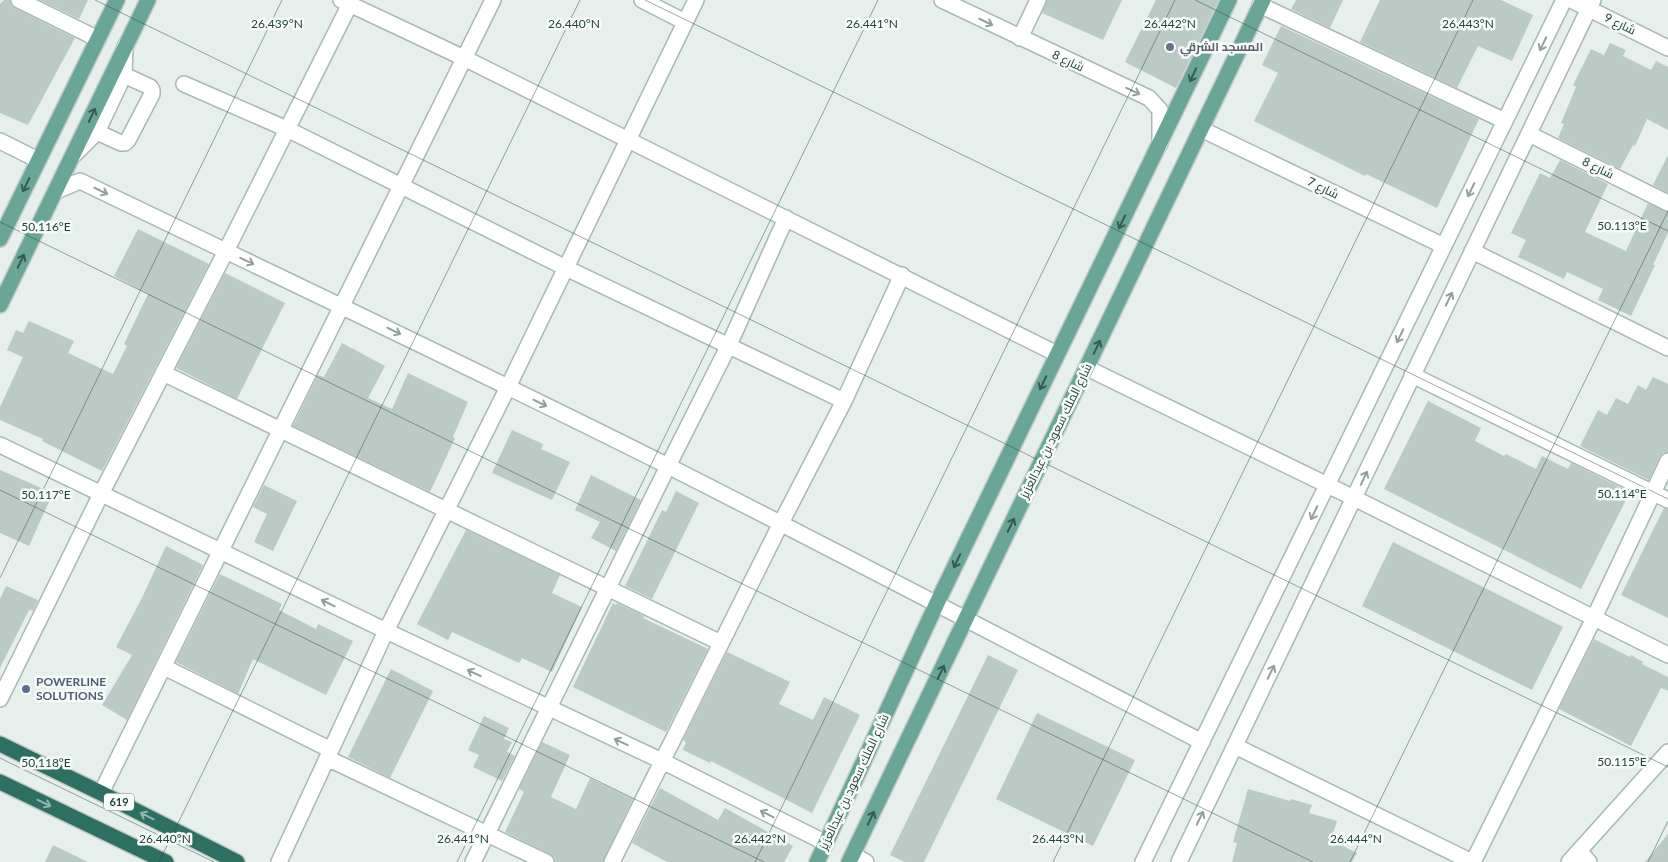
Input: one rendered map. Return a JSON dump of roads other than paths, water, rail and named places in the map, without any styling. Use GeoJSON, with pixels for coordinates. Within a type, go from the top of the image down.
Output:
{"type":"FeatureCollection","features":[{"type":"Feature","properties":{"kind":"highway","name":"619"},"geometry":{"type":"LineString","coordinates":[[0,744],[237,862]]}},
{"type":"Feature","properties":{"kind":"highway"},"geometry":{"type":"LineString","coordinates":[[0,782],[166,862]]}},
{"type":"Feature","properties":{"kind":"main road"},"geometry":{"type":"LineString","coordinates":[[0,239],[117,0]]}},
{"type":"Feature","properties":{"kind":"main road"},"geometry":{"type":"LineString","coordinates":[[0,305],[148,0]]}},
{"type":"Feature","properties":{"kind":"main road","name":"شارع الملك سعود بن عبدالعزيز"},"geometry":{"type":"LineString","coordinates":[[817,862],[937,604],[1229,0]]}},
{"type":"Feature","properties":{"kind":"main road","name":"شارع الملك سعود بن عبدالعزيز"},"geometry":{"type":"LineString","coordinates":[[856,860],[966,620],[1262,2]]}},
{"type":"Feature","properties":{"kind":"street"},"geometry":{"type":"LineString","coordinates":[[19,0],[98,39]]}},
{"type":"Feature","properties":{"kind":"street"},"geometry":{"type":"LineString","coordinates":[[101,793],[493,0]]}},
{"type":"Feature","properties":{"kind":"street"},"geometry":{"type":"LineString","coordinates":[[642,0],[685,22]]}},
{"type":"Feature","properties":{"kind":"street"},"geometry":{"type":"LineString","coordinates":[[278,862],[386,631],[508,387],[696,0]]}},
{"type":"Feature","properties":{"kind":"street","name":"شارع 8"},"geometry":{"type":"LineString","coordinates":[[942,0],[1149,98],[1160,110],[1160,144]]}},
{"type":"Feature","properties":{"kind":"street"},"geometry":{"type":"LineString","coordinates":[[1020,38],[1038,0]]}},
{"type":"Feature","properties":{"kind":"street"},"geometry":{"type":"LineString","coordinates":[[1143,862],[1564,0]]}},
{"type":"Feature","properties":{"kind":"street","name":"شارع 9"},"geometry":{"type":"LineString","coordinates":[[1571,0],[1591,4],[1668,48]]}},
{"type":"Feature","properties":{"kind":"street"},"geometry":{"type":"LineString","coordinates":[[0,699],[100,494],[287,129],[347,1],[902,275],[1057,354]]}},
{"type":"Feature","properties":{"kind":"street"},"geometry":{"type":"LineString","coordinates":[[1262,2],[1505,121]]}},
{"type":"Feature","properties":{"kind":"street"},"geometry":{"type":"LineString","coordinates":[[1179,862],[1591,4]]}},
{"type":"Feature","properties":{"kind":"street"},"geometry":{"type":"LineString","coordinates":[[73,156],[97,132],[124,75],[125,46]]}},
{"type":"Feature","properties":{"kind":"street"},"geometry":{"type":"LineString","coordinates":[[97,132],[125,143],[152,94],[150,87],[124,75]]}},
{"type":"Feature","properties":{"kind":"street"},"geometry":{"type":"LineString","coordinates":[[184,84],[287,129],[566,268],[844,402]]}},
{"type":"Feature","properties":{"kind":"street","name":"شارع 7"},"geometry":{"type":"LineString","coordinates":[[1202,129],[1444,246]]}},
{"type":"Feature","properties":{"kind":"street","name":"شارع 8"},"geometry":{"type":"LineString","coordinates":[[1529,134],[1668,203]]}},
{"type":"Feature","properties":{"kind":"street"},"geometry":{"type":"LineString","coordinates":[[0,141],[38,160]]}},
{"type":"Feature","properties":{"kind":"street"},"geometry":{"type":"LineString","coordinates":[[56,191],[80,181],[342,305],[781,523],[1202,742]]}},
{"type":"Feature","properties":{"kind":"street"},"geometry":{"type":"LineString","coordinates":[[473,862],[548,707],[729,345],[786,218]]}},
{"type":"Feature","properties":{"kind":"street"},"geometry":{"type":"LineString","coordinates":[[1472,251],[1668,348]]}},
{"type":"Feature","properties":{"kind":"street"},"geometry":{"type":"LineString","coordinates":[[612,862],[781,523],[844,402],[902,275]]}},
{"type":"Feature","properties":{"kind":"street"},"geometry":{"type":"LineString","coordinates":[[1087,368],[1668,654]]}},
{"type":"Feature","properties":{"kind":"street"},"geometry":{"type":"LineString","coordinates":[[163,373],[721,643]]}},
{"type":"Feature","properties":{"kind":"street"},"geometry":{"type":"LineString","coordinates":[[1412,375],[1668,500]]}},
{"type":"Feature","properties":{"kind":"street"},"geometry":{"type":"LineString","coordinates":[[0,445],[386,631],[662,761],[826,843]]}},
{"type":"Feature","properties":{"kind":"street"},"geometry":{"type":"LineString","coordinates":[[1235,746],[1456,858],[1472,862],[1594,618],[1668,461]]}},
{"type":"Feature","properties":{"kind":"street"},"geometry":{"type":"LineString","coordinates":[[164,667],[329,754],[546,862]]}},
{"type":"Feature","properties":{"kind":"street"},"geometry":{"type":"LineString","coordinates":[[1579,858],[1668,752]]}},
{"type":"Feature","properties":{"kind":"place","name":"المسجد الشرقي"},"geometry":{"type":"Point","coordinates":[1170,47]}},
{"type":"Feature","properties":{"kind":"place","name":"POWERLINE SOLUTIONS"},"geometry":{"type":"Point","coordinates":[26,689]}}]}
